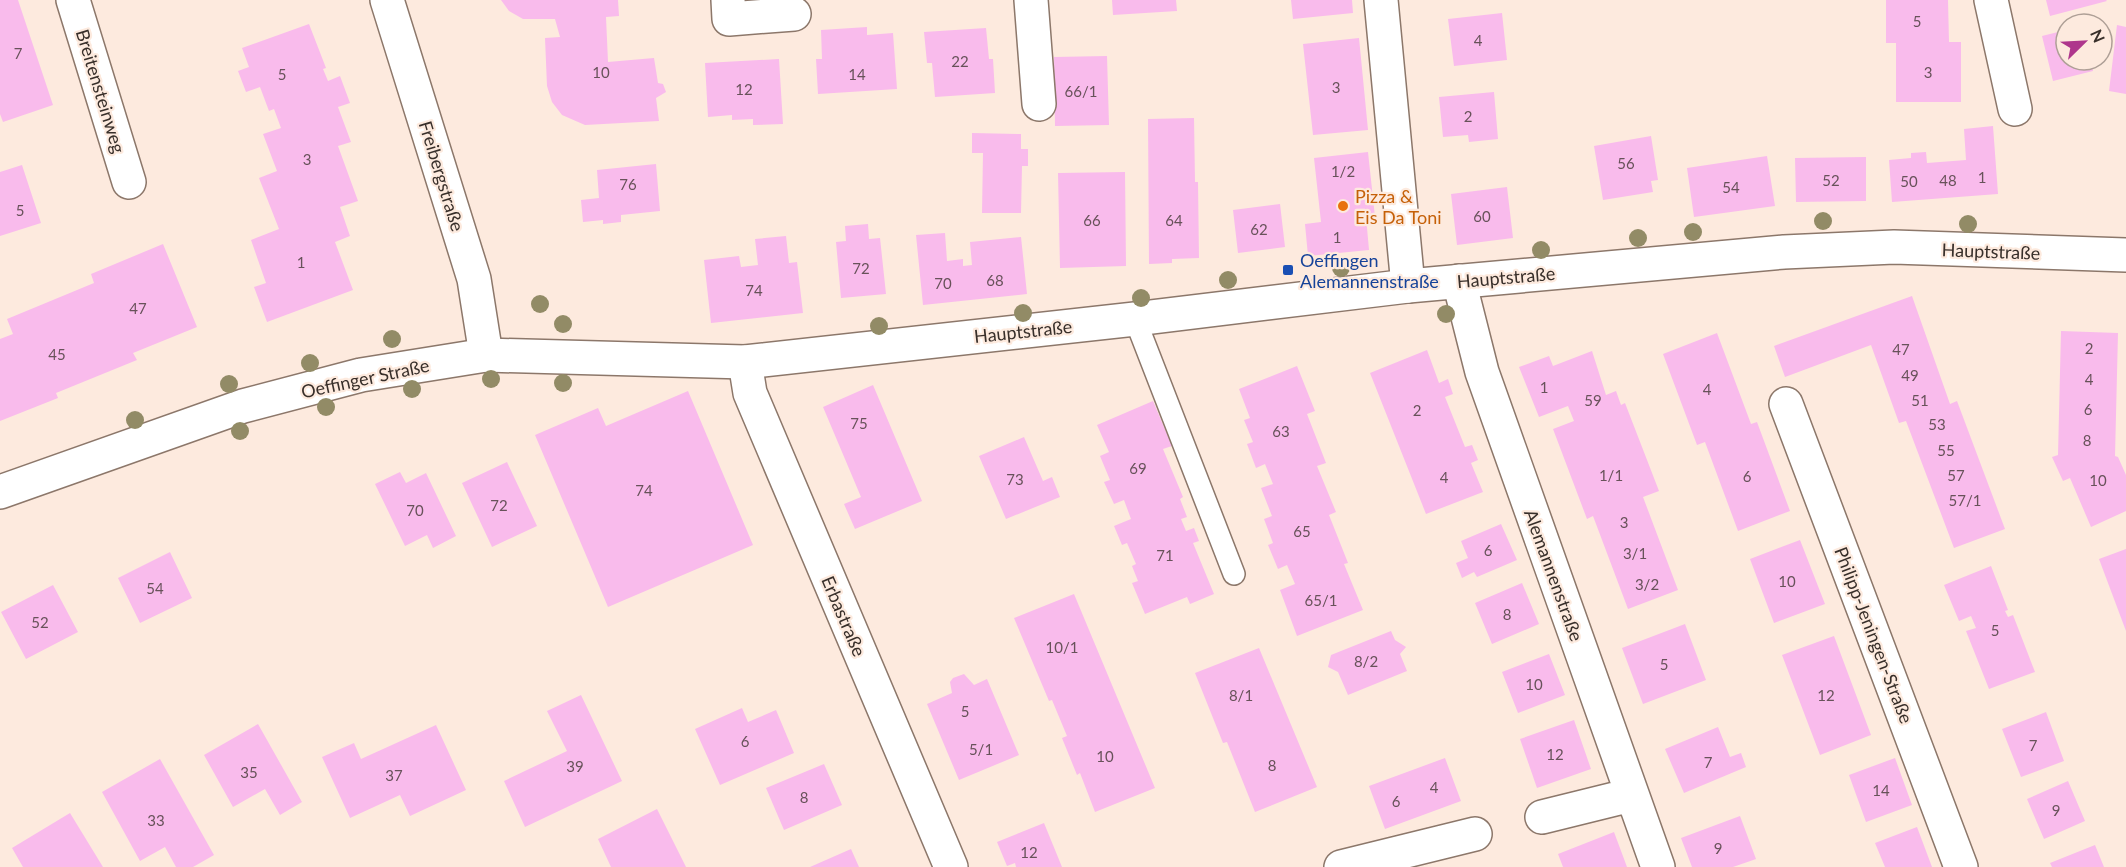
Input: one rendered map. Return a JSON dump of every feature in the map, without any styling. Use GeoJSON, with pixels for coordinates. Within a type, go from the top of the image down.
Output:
{"type":"FeatureCollection","features":[{"type":"Feature","properties":{"kind":"street","name":"Breitensteinweg"},"geometry":{"type":"LineString","coordinates":[[73,0],[129,182]]}},
{"type":"Feature","properties":{"kind":"street","name":"Freibergstraße"},"geometry":{"type":"LineString","coordinates":[[387,0],[474,279],[486,355]]}},
{"type":"Feature","properties":{"kind":"street"},"geometry":{"type":"LineString","coordinates":[[728,0],[729,19],[794,14]]}},
{"type":"Feature","properties":{"kind":"street"},"geometry":{"type":"LineString","coordinates":[[1031,0],[1039,104]]}},
{"type":"Feature","properties":{"kind":"street"},"geometry":{"type":"LineString","coordinates":[[1381,0],[1408,286]]}},
{"type":"Feature","properties":{"kind":"street"},"geometry":{"type":"LineString","coordinates":[[1991,0],[2015,109]]}},
{"type":"Feature","properties":{"kind":"street","name":"Hauptstraße"},"geometry":{"type":"LineString","coordinates":[[745,362],[1408,286],[1784,252],[1894,246],[2126,255]]}},
{"type":"Feature","properties":{"kind":"street","name":"Alemannenstraße"},"geometry":{"type":"LineString","coordinates":[[1460,281],[1482,372],[1658,867]]}},
{"type":"Feature","properties":{"kind":"street","name":"Oeffinger Straße"},"geometry":{"type":"LineString","coordinates":[[0,492],[243,406],[362,375],[486,355],[745,362]]}},
{"type":"Feature","properties":{"kind":"street","name":"Erbastraße"},"geometry":{"type":"LineString","coordinates":[[745,362],[750,393],[951,867]]}},
{"type":"Feature","properties":{"kind":"street","name":"Philipp-Jeningen-Straße"},"geometry":{"type":"LineString","coordinates":[[1786,404],[1961,867]]}},
{"type":"Feature","properties":{"kind":"street"},"geometry":{"type":"LineString","coordinates":[[1542,817],[1631,795]]}},
{"type":"Feature","properties":{"kind":"street"},"geometry":{"type":"LineString","coordinates":[[1345,866],[1475,834]]}},
{"type":"Feature","properties":{"kind":"lane"},"geometry":{"type":"LineString","coordinates":[[1135,319],[1234,574]]}},
{"type":"Feature","properties":{"kind":"building"},"geometry":{"type":"Polygon","coordinates":[[[0,0],[18,0],[53,105],[3,122],[0,114],[0,0]]]}},
{"type":"Feature","properties":{"kind":"building"},"geometry":{"type":"Polygon","coordinates":[[[501,0],[618,0],[619,16],[606,17],[608,62],[654,58],[658,83],[663,84],[666,92],[656,98],[659,121],[585,125],[562,115],[552,102],[547,86],[545,38],[560,37],[555,19],[523,19],[509,11],[501,0]]]}},
{"type":"Feature","properties":{"kind":"building"},"geometry":{"type":"Polygon","coordinates":[[[1112,0],[1176,0],[1177,11],[1113,15],[1112,0]]]}},
{"type":"Feature","properties":{"kind":"building"},"geometry":{"type":"Polygon","coordinates":[[[1291,0],[1352,0],[1353,13],[1293,19],[1291,0]]]}},
{"type":"Feature","properties":{"kind":"building"},"geometry":{"type":"Polygon","coordinates":[[[1886,0],[1948,0],[1949,42],[1961,42],[1961,102],[1896,102],[1896,43],[1886,43],[1886,0]]]}},
{"type":"Feature","properties":{"kind":"building"},"geometry":{"type":"Polygon","coordinates":[[[2046,0],[2107,1],[2065,12],[2054,12],[2054,15],[2050,16],[2046,0]]]}},
{"type":"Feature","properties":{"kind":"building"},"geometry":{"type":"Polygon","coordinates":[[[1502,13],[1507,60],[1454,66],[1448,19],[1502,13]]]}},
{"type":"Feature","properties":{"kind":"building"},"geometry":{"type":"Polygon","coordinates":[[[309,24],[326,68],[323,69],[328,81],[340,76],[350,103],[338,107],[351,142],[338,146],[358,201],[340,207],[350,236],[335,242],[353,290],[267,322],[254,287],[266,283],[251,240],[279,229],[259,178],[277,171],[263,134],[281,128],[274,109],[269,111],[260,87],[246,92],[238,71],[249,67],[242,48],[309,24]]]}},
{"type":"Feature","properties":{"kind":"building"},"geometry":{"type":"Polygon","coordinates":[[[2117,25],[2126,27],[2126,94],[2109,91],[2111,72],[2114,72],[2117,25]]]}},
{"type":"Feature","properties":{"kind":"building"},"geometry":{"type":"Polygon","coordinates":[[[867,27],[867,35],[893,33],[897,89],[818,94],[816,59],[822,59],[821,30],[867,27]]]}},
{"type":"Feature","properties":{"kind":"building"},"geometry":{"type":"Polygon","coordinates":[[[986,28],[989,59],[993,59],[995,93],[935,97],[932,63],[927,63],[924,32],[986,28]]]}},
{"type":"Feature","properties":{"kind":"building"},"geometry":{"type":"Polygon","coordinates":[[[2054,33],[2054,72],[2089,72],[2053,81],[2042,36],[2054,33]]]}},
{"type":"Feature","properties":{"kind":"building"},"geometry":{"type":"Polygon","coordinates":[[[1359,38],[1368,130],[1313,135],[1303,44],[1359,38]]]}},
{"type":"Feature","properties":{"kind":"building"},"geometry":{"type":"Polygon","coordinates":[[[1107,56],[1109,125],[1055,126],[1054,57],[1107,56]]]}},
{"type":"Feature","properties":{"kind":"building"},"geometry":{"type":"Polygon","coordinates":[[[779,59],[783,124],[753,125],[753,119],[732,120],[732,115],[708,117],[705,63],[779,59]]]}},
{"type":"Feature","properties":{"kind":"building"},"geometry":{"type":"Polygon","coordinates":[[[1494,92],[1498,139],[1469,142],[1468,135],[1443,137],[1439,97],[1494,92]]]}},
{"type":"Feature","properties":{"kind":"building"},"geometry":{"type":"Polygon","coordinates":[[[1194,118],[1199,258],[1172,259],[1172,263],[1149,264],[1148,119],[1194,118]]]}},
{"type":"Feature","properties":{"kind":"building"},"geometry":{"type":"Polygon","coordinates":[[[1993,126],[1998,194],[1892,202],[1889,160],[1911,158],[1911,153],[1926,152],[1927,163],[1966,160],[1964,129],[1993,126]]]}},
{"type":"Feature","properties":{"kind":"building"},"geometry":{"type":"Polygon","coordinates":[[[972,133],[1021,134],[1021,149],[1028,149],[1028,166],[1022,166],[1021,213],[982,213],[983,153],[972,153],[972,133]]]}},
{"type":"Feature","properties":{"kind":"building"},"geometry":{"type":"Polygon","coordinates":[[[1651,136],[1658,180],[1651,181],[1653,192],[1603,200],[1594,146],[1651,136]]]}},
{"type":"Feature","properties":{"kind":"building"},"geometry":{"type":"Polygon","coordinates":[[[1368,152],[1375,217],[1366,217],[1369,250],[1308,256],[1305,224],[1321,222],[1314,158],[1368,152]]]}},
{"type":"Feature","properties":{"kind":"building"},"geometry":{"type":"Polygon","coordinates":[[[1767,156],[1775,206],[1694,217],[1687,168],[1767,156]]]}},
{"type":"Feature","properties":{"kind":"building"},"geometry":{"type":"Polygon","coordinates":[[[1866,157],[1866,201],[1796,202],[1795,158],[1866,157]]]}},
{"type":"Feature","properties":{"kind":"building"},"geometry":{"type":"Polygon","coordinates":[[[656,164],[660,211],[621,215],[621,222],[603,224],[603,220],[583,222],[581,200],[599,198],[597,170],[656,164]]]}},
{"type":"Feature","properties":{"kind":"building"},"geometry":{"type":"Polygon","coordinates":[[[22,165],[41,223],[0,236],[0,172],[22,165]]]}},
{"type":"Feature","properties":{"kind":"building"},"geometry":{"type":"Polygon","coordinates":[[[1125,172],[1126,266],[1060,268],[1058,173],[1125,172]]]}},
{"type":"Feature","properties":{"kind":"building"},"geometry":{"type":"Polygon","coordinates":[[[1507,187],[1513,238],[1457,245],[1451,194],[1507,187]]]}},
{"type":"Feature","properties":{"kind":"building"},"geometry":{"type":"Polygon","coordinates":[[[1280,204],[1285,247],[1238,253],[1233,210],[1280,204]]]}},
{"type":"Feature","properties":{"kind":"building"},"geometry":{"type":"Polygon","coordinates":[[[868,224],[869,239],[880,238],[886,294],[841,298],[836,242],[846,241],[845,226],[868,224]]]}},
{"type":"Feature","properties":{"kind":"building"},"geometry":{"type":"Polygon","coordinates":[[[945,233],[947,261],[963,259],[963,266],[972,265],[970,242],[1021,237],[1027,294],[923,305],[916,235],[945,233]]]}},
{"type":"Feature","properties":{"kind":"building"},"geometry":{"type":"Polygon","coordinates":[[[786,236],[789,263],[797,262],[803,313],[711,323],[704,260],[739,256],[741,267],[758,265],[755,239],[786,236]]]}},
{"type":"Feature","properties":{"kind":"building"},"geometry":{"type":"Polygon","coordinates":[[[163,244],[197,327],[133,353],[137,360],[56,393],[58,398],[0,421],[0,339],[13,334],[7,319],[94,283],[91,274],[163,244]]]}},
{"type":"Feature","properties":{"kind":"building"},"geometry":{"type":"Polygon","coordinates":[[[1912,296],[1950,404],[1957,401],[2005,529],[1954,548],[1906,421],[1899,423],[1871,345],[1785,377],[1774,346],[1912,296]]]}},
{"type":"Feature","properties":{"kind":"building"},"geometry":{"type":"Polygon","coordinates":[[[2061,331],[2118,333],[2115,456],[2118,457],[2126,475],[2126,511],[2091,527],[2070,478],[2063,481],[2052,457],[2058,455],[2061,331]]]}},
{"type":"Feature","properties":{"kind":"building"},"geometry":{"type":"Polygon","coordinates":[[[1717,333],[1751,424],[1757,422],[1790,511],[1738,531],[1705,442],[1697,445],[1663,354],[1717,333]]]}},
{"type":"Feature","properties":{"kind":"building"},"geometry":{"type":"Polygon","coordinates":[[[1427,350],[1439,383],[1448,379],[1453,394],[1445,397],[1465,447],[1472,445],[1478,460],[1471,463],[1483,492],[1426,514],[1370,373],[1427,350]]]}},
{"type":"Feature","properties":{"kind":"building"},"geometry":{"type":"Polygon","coordinates":[[[1592,351],[1606,395],[1616,391],[1621,405],[1625,403],[1659,491],[1643,497],[1678,590],[1628,609],[1593,516],[1587,519],[1553,429],[1574,421],[1568,406],[1539,417],[1519,367],[1549,356],[1553,366],[1592,351]]]}},
{"type":"Feature","properties":{"kind":"building"},"geometry":{"type":"Polygon","coordinates":[[[1297,366],[1315,411],[1307,414],[1326,463],[1317,466],[1336,512],[1329,515],[1348,563],[1344,564],[1363,610],[1297,636],[1280,590],[1295,584],[1287,565],[1278,569],[1268,545],[1273,543],[1264,519],[1272,516],[1261,488],[1273,484],[1265,464],[1256,468],[1247,444],[1253,442],[1244,420],[1250,418],[1239,389],[1297,366]]]}},
{"type":"Feature","properties":{"kind":"building"},"geometry":{"type":"Polygon","coordinates":[[[873,385],[922,501],[855,529],[844,504],[861,497],[823,407],[873,385]]]}},
{"type":"Feature","properties":{"kind":"building"},"geometry":{"type":"Polygon","coordinates":[[[688,391],[753,545],[608,607],[535,435],[598,408],[606,426],[688,391]]]}},
{"type":"Feature","properties":{"kind":"building"},"geometry":{"type":"Polygon","coordinates":[[[1153,401],[1172,446],[1163,449],[1183,497],[1180,499],[1187,517],[1181,519],[1186,531],[1194,528],[1199,541],[1193,543],[1214,594],[1190,604],[1187,597],[1145,614],[1132,583],[1138,581],[1132,566],[1136,564],[1127,543],[1122,545],[1114,526],[1131,519],[1124,500],[1114,504],[1104,482],[1110,480],[1100,456],[1109,452],[1097,425],[1153,401]]]}},
{"type":"Feature","properties":{"kind":"building"},"geometry":{"type":"Polygon","coordinates":[[[1024,437],[1043,481],[1052,477],[1060,497],[1006,519],[979,456],[1024,437]]]}},
{"type":"Feature","properties":{"kind":"building"},"geometry":{"type":"Polygon","coordinates":[[[507,462],[537,526],[492,547],[462,483],[507,462]]]}},
{"type":"Feature","properties":{"kind":"building"},"geometry":{"type":"Polygon","coordinates":[[[400,472],[406,483],[426,473],[456,536],[433,548],[427,535],[405,546],[375,484],[400,472]]]}},
{"type":"Feature","properties":{"kind":"building"},"geometry":{"type":"Polygon","coordinates":[[[1501,524],[1517,560],[1477,577],[1474,572],[1462,578],[1456,563],[1468,558],[1461,541],[1501,524]]]}},
{"type":"Feature","properties":{"kind":"building"},"geometry":{"type":"Polygon","coordinates":[[[1800,540],[1825,604],[1774,623],[1750,559],[1800,540]]]}},
{"type":"Feature","properties":{"kind":"building"},"geometry":{"type":"Polygon","coordinates":[[[2126,549],[2126,631],[2099,559],[2126,549]]]}},
{"type":"Feature","properties":{"kind":"building"},"geometry":{"type":"Polygon","coordinates":[[[170,552],[192,598],[140,623],[118,578],[170,552]]]}},
{"type":"Feature","properties":{"kind":"building"},"geometry":{"type":"Polygon","coordinates":[[[1991,566],[2008,610],[2005,611],[2008,617],[2013,615],[2035,672],[1989,689],[1966,631],[1976,628],[1971,616],[1959,621],[1944,585],[1991,566]]]}},
{"type":"Feature","properties":{"kind":"building"},"geometry":{"type":"Polygon","coordinates":[[[1522,583],[1539,624],[1492,644],[1475,603],[1522,583]]]}},
{"type":"Feature","properties":{"kind":"building"},"geometry":{"type":"Polygon","coordinates":[[[53,585],[78,632],[26,659],[1,612],[53,585]]]}},
{"type":"Feature","properties":{"kind":"building"},"geometry":{"type":"Polygon","coordinates":[[[1074,594],[1155,788],[1095,812],[1080,773],[1077,775],[1062,738],[1067,736],[1052,700],[1049,701],[1014,618],[1074,594]]]}},
{"type":"Feature","properties":{"kind":"building"},"geometry":{"type":"Polygon","coordinates":[[[1685,624],[1706,680],[1643,704],[1622,648],[1685,624]]]}},
{"type":"Feature","properties":{"kind":"building"},"geometry":{"type":"Polygon","coordinates":[[[1391,631],[1395,640],[1406,647],[1400,654],[1407,671],[1348,695],[1338,672],[1328,667],[1331,655],[1391,631]]]}},
{"type":"Feature","properties":{"kind":"building"},"geometry":{"type":"Polygon","coordinates":[[[1834,636],[1871,735],[1820,755],[1782,655],[1834,636]]]}},
{"type":"Feature","properties":{"kind":"building"},"geometry":{"type":"Polygon","coordinates":[[[1259,648],[1317,787],[1255,812],[1227,742],[1223,743],[1195,673],[1259,648]]]}},
{"type":"Feature","properties":{"kind":"building"},"geometry":{"type":"Polygon","coordinates":[[[1549,654],[1565,695],[1518,713],[1502,672],[1549,654]]]}},
{"type":"Feature","properties":{"kind":"building"},"geometry":{"type":"Polygon","coordinates":[[[964,674],[974,685],[987,679],[1019,755],[959,780],[927,704],[952,693],[950,682],[953,678],[964,674]]]}},
{"type":"Feature","properties":{"kind":"building"},"geometry":{"type":"Polygon","coordinates":[[[581,695],[622,781],[525,827],[504,781],[567,751],[547,711],[581,695]]]}},
{"type":"Feature","properties":{"kind":"building"},"geometry":{"type":"Polygon","coordinates":[[[742,708],[748,722],[776,710],[794,753],[720,785],[695,729],[742,708]]]}},
{"type":"Feature","properties":{"kind":"building"},"geometry":{"type":"Polygon","coordinates":[[[2046,712],[2064,761],[2021,777],[2002,729],[2046,712]]]}},
{"type":"Feature","properties":{"kind":"building"},"geometry":{"type":"Polygon","coordinates":[[[1574,720],[1591,769],[1537,788],[1520,739],[1574,720]]]}},
{"type":"Feature","properties":{"kind":"building"},"geometry":{"type":"Polygon","coordinates":[[[258,724],[302,802],[280,815],[265,789],[233,807],[204,755],[258,724]]]}},
{"type":"Feature","properties":{"kind":"building"},"geometry":{"type":"Polygon","coordinates":[[[436,725],[466,790],[410,816],[400,795],[350,818],[322,757],[354,743],[361,759],[436,725]]]}},
{"type":"Feature","properties":{"kind":"building"},"geometry":{"type":"Polygon","coordinates":[[[1718,727],[1730,757],[1741,753],[1746,767],[1684,793],[1665,749],[1718,727]]]}},
{"type":"Feature","properties":{"kind":"building"},"geometry":{"type":"Polygon","coordinates":[[[1445,758],[1461,801],[1385,829],[1369,786],[1445,758]]]}},
{"type":"Feature","properties":{"kind":"building"},"geometry":{"type":"Polygon","coordinates":[[[1895,758],[1912,805],[1866,822],[1849,775],[1895,758]]]}},
{"type":"Feature","properties":{"kind":"building"},"geometry":{"type":"Polygon","coordinates":[[[160,759],[214,855],[193,867],[176,867],[165,847],[140,861],[102,792],[160,759]]]}},
{"type":"Feature","properties":{"kind":"building"},"geometry":{"type":"Polygon","coordinates":[[[824,764],[842,805],[784,830],[766,788],[824,764]]]}},
{"type":"Feature","properties":{"kind":"building"},"geometry":{"type":"Polygon","coordinates":[[[2068,781],[2085,821],[2044,839],[2027,799],[2068,781]]]}},
{"type":"Feature","properties":{"kind":"building"},"geometry":{"type":"Polygon","coordinates":[[[657,809],[686,867],[611,867],[598,839],[657,809]]]}},
{"type":"Feature","properties":{"kind":"building"},"geometry":{"type":"Polygon","coordinates":[[[70,813],[103,867],[23,867],[12,848],[70,813]]]}},
{"type":"Feature","properties":{"kind":"building"},"geometry":{"type":"Polygon","coordinates":[[[1740,816],[1756,859],[1733,867],[1692,867],[1681,838],[1740,816]]]}},
{"type":"Feature","properties":{"kind":"building"},"geometry":{"type":"Polygon","coordinates":[[[1044,823],[1062,867],[1016,867],[1015,863],[1007,866],[997,842],[1044,823]]]}},
{"type":"Feature","properties":{"kind":"building"},"geometry":{"type":"Polygon","coordinates":[[[1917,827],[1932,867],[1885,867],[1875,843],[1917,827]]]}},
{"type":"Feature","properties":{"kind":"building"},"geometry":{"type":"Polygon","coordinates":[[[1614,832],[1627,867],[1563,867],[1558,854],[1614,832]]]}},
{"type":"Feature","properties":{"kind":"building"},"geometry":{"type":"Polygon","coordinates":[[[2095,845],[2104,867],[2052,867],[2050,863],[2095,845]]]}},
{"type":"Feature","properties":{"kind":"building"},"geometry":{"type":"Polygon","coordinates":[[[851,849],[859,867],[810,867],[851,849]]]}},
{"type":"Feature","properties":{"kind":"place","name":"Pizza & Eis Da Toni"},"geometry":{"type":"Point","coordinates":[1343,206]}},
{"type":"Feature","properties":{"kind":"place","name":"Oeffingen Alemannenstraße"},"geometry":{"type":"Point","coordinates":[1288,270]}}]}
